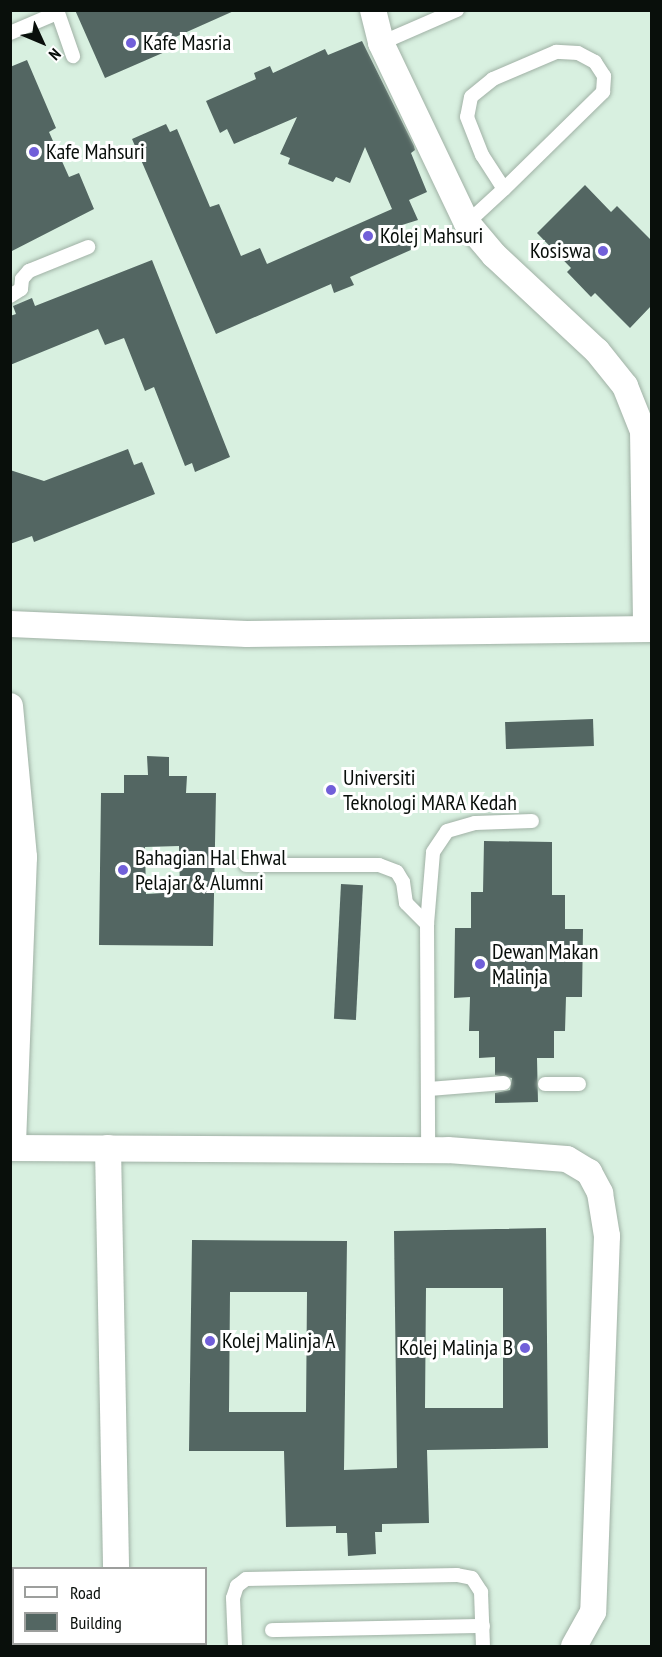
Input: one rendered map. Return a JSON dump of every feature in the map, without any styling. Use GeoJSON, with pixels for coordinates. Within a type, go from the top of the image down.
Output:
{"type":"FeatureCollection","features":[{"type":"Feature","properties":{"kind":"street"},"geometry":{"type":"LineString","coordinates":[[10,624],[248,634],[649,629],[643,431],[625,386],[597,351],[494,255],[467,224],[381,43],[373,10]]}},
{"type":"Feature","properties":{"kind":"street"},"geometry":{"type":"LineString","coordinates":[[10,706],[24,857],[12,1148],[428,1150],[567,1159],[589,1172],[600,1193],[606,1236],[593,1612],[574,1647]]}},
{"type":"Feature","properties":{"kind":"street"},"geometry":{"type":"LineString","coordinates":[[108,1148],[116,1567]]}},
{"type":"Feature","properties":{"kind":"lane"},"geometry":{"type":"LineString","coordinates":[[381,43],[457,10]]}},
{"type":"Feature","properties":{"kind":"lane"},"geometry":{"type":"LineString","coordinates":[[10,33],[57,11],[73,56]]}},
{"type":"Feature","properties":{"kind":"lane"},"geometry":{"type":"LineString","coordinates":[[467,224],[504,189],[603,92],[604,76],[595,62],[578,54],[556,52],[493,79],[471,97],[467,117],[482,155],[504,189]]}},
{"type":"Feature","properties":{"kind":"lane"},"geometry":{"type":"LineString","coordinates":[[10,296],[21,289],[28,271],[88,247]]}},
{"type":"Feature","properties":{"kind":"lane"},"geometry":{"type":"LineString","coordinates":[[428,1150],[427,924],[434,852],[447,831],[475,823],[532,821]]}},
{"type":"Feature","properties":{"kind":"lane"},"geometry":{"type":"LineString","coordinates":[[246,865],[379,865],[397,872],[403,882],[406,903],[427,924]]}},
{"type":"Feature","properties":{"kind":"lane"},"geometry":{"type":"LineString","coordinates":[[429,1089],[504,1083]]}},
{"type":"Feature","properties":{"kind":"lane"},"geometry":{"type":"LineString","coordinates":[[545,1084],[579,1084]]}},
{"type":"Feature","properties":{"kind":"lane"},"geometry":{"type":"LineString","coordinates":[[235,1647],[233,1598],[237,1586],[246,1579],[457,1575],[472,1578],[481,1592],[483,1647]]}},
{"type":"Feature","properties":{"kind":"lane"},"geometry":{"type":"LineString","coordinates":[[272,1630],[483,1626]]}},
{"type":"Feature","properties":{"kind":"shaded area","name":"Universiti Teknologi MARA Kedah"},"geometry":{"type":"Polygon","coordinates":[[[11,11],[651,11],[651,1646],[11,1646],[11,11]]]}},
{"type":"Feature","properties":{"kind":"building","name":"Kafe Masria"},"geometry":{"type":"Polygon","coordinates":[[[75,10],[236,10],[171,39],[174,48],[105,78],[75,10]]]}},
{"type":"Feature","properties":{"kind":"building"},"geometry":{"type":"Polygon","coordinates":[[[362,41],[414,146],[415,150],[411,153],[427,192],[409,200],[418,220],[402,225],[413,249],[350,277],[354,285],[334,293],[331,284],[216,334],[132,139],[166,124],[170,132],[177,129],[210,207],[219,204],[241,256],[260,248],[267,264],[392,209],[365,147],[350,183],[336,177],[333,182],[288,164],[290,158],[280,154],[297,117],[234,144],[227,129],[220,133],[206,101],[256,79],[254,73],[270,66],[273,73],[325,49],[328,55],[362,41]]]}},
{"type":"Feature","properties":{"kind":"building","name":"Kafe Mahsuri"},"geometry":{"type":"Polygon","coordinates":[[[27,60],[56,128],[49,132],[69,177],[79,173],[94,209],[10,252],[10,67],[27,60]]]}},
{"type":"Feature","properties":{"kind":"building","name":"Kosiswa"},"geometry":{"type":"Polygon","coordinates":[[[585,185],[611,212],[617,206],[651,240],[651,306],[630,328],[595,293],[591,297],[567,272],[571,268],[537,233],[585,185]]]}},
{"type":"Feature","properties":{"kind":"building"},"geometry":{"type":"Polygon","coordinates":[[[152,260],[230,457],[195,472],[192,463],[185,466],[154,387],[145,391],[124,338],[105,345],[98,329],[10,365],[10,316],[16,314],[13,306],[32,298],[35,306],[152,260]]]}},
{"type":"Feature","properties":{"kind":"building"},"geometry":{"type":"Polygon","coordinates":[[[128,449],[134,465],[142,462],[155,494],[34,542],[32,536],[10,544],[10,470],[44,481],[128,449]]]}},
{"type":"Feature","properties":{"kind":"building"},"geometry":{"type":"Polygon","coordinates":[[[593,719],[594,746],[506,749],[505,722],[593,719]]]}},
{"type":"Feature","properties":{"kind":"building","name":"Bahagian Hal Ehwal Pelajar & Alumni"},"geometry":{"type":"Polygon","coordinates":[[[147,756],[169,757],[169,776],[187,776],[186,793],[216,793],[213,946],[99,945],[101,793],[124,793],[124,775],[148,775],[147,756]],[[179,846],[145,847],[146,894],[180,892],[179,846]]]}},
{"type":"Feature","properties":{"kind":"building","name":"Dewan Makan Malinja"},"geometry":{"type":"Polygon","coordinates":[[[484,841],[552,842],[552,895],[565,895],[565,929],[583,929],[582,997],[566,997],[565,1031],[554,1031],[554,1058],[537,1058],[538,1102],[495,1103],[495,1093],[510,1090],[512,1078],[495,1075],[495,1057],[479,1058],[479,1031],[469,1031],[470,997],[454,998],[455,928],[471,928],[471,892],[483,892],[484,841]]]}},
{"type":"Feature","properties":{"kind":"building"},"geometry":{"type":"Polygon","coordinates":[[[341,884],[363,885],[356,1020],[334,1019],[341,884]]]}},
{"type":"Feature","properties":{"kind":"building"},"geometry":{"type":"Polygon","coordinates":[[[546,1228],[548,1448],[427,1450],[429,1523],[382,1524],[382,1532],[375,1532],[376,1554],[348,1556],[347,1533],[336,1533],[336,1526],[286,1527],[284,1451],[189,1451],[192,1240],[347,1241],[344,1470],[397,1468],[394,1231],[546,1228]],[[426,1288],[425,1408],[503,1408],[503,1288],[426,1288]],[[230,1292],[229,1412],[306,1412],[307,1292],[230,1292]]]}},
{"type":"Feature","properties":{"kind":"place","name":"Kafe Masria"},"geometry":{"type":"Point","coordinates":[131,43]}},
{"type":"Feature","properties":{"kind":"place","name":"Kafe Mahsuri"},"geometry":{"type":"Point","coordinates":[34,152]}},
{"type":"Feature","properties":{"kind":"place","name":"Kolej Mahsuri"},"geometry":{"type":"Point","coordinates":[368,236]}},
{"type":"Feature","properties":{"kind":"place","name":"Kosiswa"},"geometry":{"type":"Point","coordinates":[603,251]}},
{"type":"Feature","properties":{"kind":"place","name":"Universiti Teknologi MARA Kedah"},"geometry":{"type":"Point","coordinates":[331,790]}},
{"type":"Feature","properties":{"kind":"place","name":"Bahagian Hal Ehwal Pelajar & Alumni"},"geometry":{"type":"Point","coordinates":[123,870]}},
{"type":"Feature","properties":{"kind":"place","name":"Dewan Makan Malinja"},"geometry":{"type":"Point","coordinates":[480,964]}},
{"type":"Feature","properties":{"kind":"place","name":"Kolej Malinja A"},"geometry":{"type":"Point","coordinates":[210,1341]}},
{"type":"Feature","properties":{"kind":"place","name":"Kolej Malinja B"},"geometry":{"type":"Point","coordinates":[525,1348]}}]}
